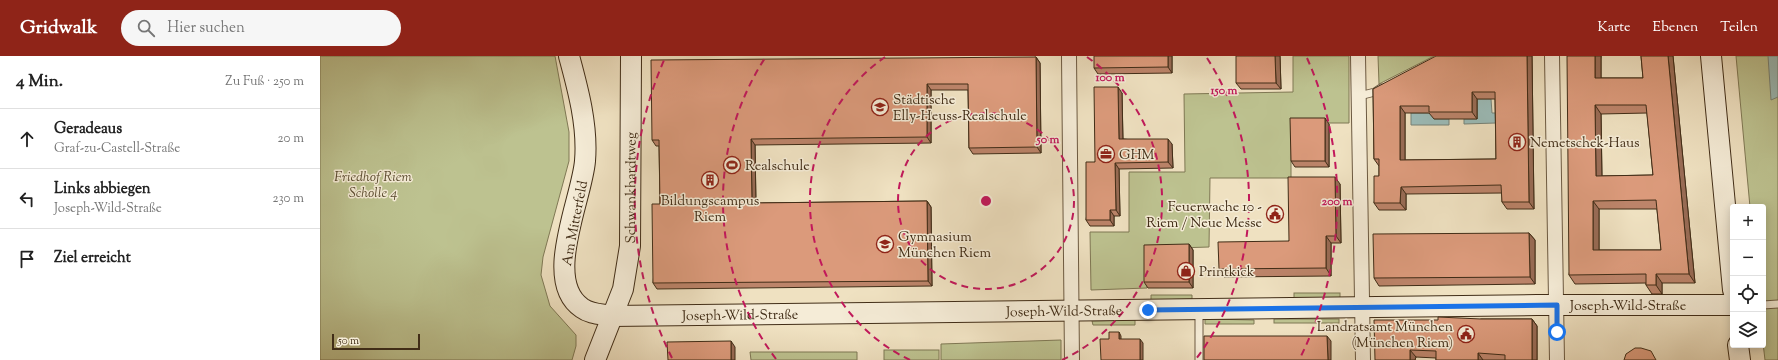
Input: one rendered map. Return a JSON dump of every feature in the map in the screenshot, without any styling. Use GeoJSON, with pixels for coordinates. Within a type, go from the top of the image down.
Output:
{"type":"FeatureCollection","features":[{"type":"Feature","properties":{"kind":"street","name":"Am Mitterfeld"},"geometry":{"type":"LineString","coordinates":[[570,56],[582,115],[586,152],[584,170],[566,248],[564,281],[570,296],[582,308],[591,312],[611,316]]}},
{"type":"Feature","properties":{"kind":"street","name":"Schwankhardtweg"},"geometry":{"type":"LineString","coordinates":[[611,316],[624,285],[630,246],[631,56]]}},
{"type":"Feature","properties":{"kind":"street"},"geometry":{"type":"LineString","coordinates":[[1069,56],[1072,360]]}},
{"type":"Feature","properties":{"kind":"street"},"geometry":{"type":"LineString","coordinates":[[1358,56],[1363,360]]}},
{"type":"Feature","properties":{"kind":"street"},"geometry":{"type":"LineString","coordinates":[[1552,56],[1557,360]]}},
{"type":"Feature","properties":{"kind":"street"},"geometry":{"type":"LineString","coordinates":[[1711,56],[1732,276]]}},
{"type":"Feature","properties":{"kind":"street","name":"Joseph-Wild-Straße"},"geometry":{"type":"LineString","coordinates":[[611,316],[1730,304]]}},
{"type":"Feature","properties":{"kind":"street"},"geometry":{"type":"LineString","coordinates":[[595,360],[611,316]]}},
{"type":"Feature","properties":{"kind":"street"},"geometry":{"type":"LineString","coordinates":[[1738,348],[1740,360]]}},
{"type":"Feature","properties":{"kind":"lane"},"geometry":{"type":"LineString","coordinates":[[1359,96],[1375,92],[1389,84]]}},
{"type":"Feature","properties":{"kind":"lane"},"geometry":{"type":"LineString","coordinates":[[1766,304],[1778,304]]}},
{"type":"Feature","properties":{"kind":"lane"},"geometry":{"type":"LineString","coordinates":[[1199,309],[1199,360]]}},
{"type":"Feature","properties":{"kind":"green space","name":"Friedhof Riem Scholle 4"},"geometry":{"type":"Polygon","coordinates":[[[320,56],[555,56],[569,132],[569,161],[543,257],[541,275],[550,306],[576,335],[576,346],[572,360],[320,360],[320,56]]]}},
{"type":"Feature","properties":{"kind":"green space"},"geometry":{"type":"Polygon","coordinates":[[[1293,56],[1349,56],[1349,123],[1291,123],[1291,178],[1210,178],[1209,247],[1146,249],[1147,288],[1091,290],[1090,232],[1129,232],[1129,172],[1185,172],[1184,94],[1293,92],[1293,56]]]}},
{"type":"Feature","properties":{"kind":"green space"},"geometry":{"type":"Polygon","coordinates":[[[1378,56],[1434,56],[1379,84],[1378,56]]]}},
{"type":"Feature","properties":{"kind":"green space"},"geometry":{"type":"Polygon","coordinates":[[[1736,56],[1778,56],[1778,360],[1765,360],[1764,348],[1766,348],[1766,204],[1750,204],[1736,56]]]}},
{"type":"Feature","properties":{"kind":"green space"},"geometry":{"type":"Polygon","coordinates":[[[1294,293],[1340,293],[1340,302],[1294,302],[1294,293]]]}},
{"type":"Feature","properties":{"kind":"green space"},"geometry":{"type":"Polygon","coordinates":[[[1151,295],[1192,295],[1192,299],[1151,300],[1151,295]]]}},
{"type":"Feature","properties":{"kind":"green space"},"geometry":{"type":"Polygon","coordinates":[[[1205,319],[1254,320],[1254,324],[1205,324],[1205,319]]]}},
{"type":"Feature","properties":{"kind":"green space"},"geometry":{"type":"Polygon","coordinates":[[[1274,319],[1339,319],[1339,323],[1274,323],[1274,319]]]}},
{"type":"Feature","properties":{"kind":"green space"},"geometry":{"type":"Polygon","coordinates":[[[1135,320],[1135,325],[1093,325],[1092,321],[1135,320]]]}},
{"type":"Feature","properties":{"kind":"green space"},"geometry":{"type":"Polygon","coordinates":[[[1061,340],[1061,360],[941,360],[941,344],[1061,340]]]}},
{"type":"Feature","properties":{"kind":"green space"},"geometry":{"type":"Polygon","coordinates":[[[884,350],[939,350],[939,360],[884,360],[884,350]]]}},
{"type":"Feature","properties":{"kind":"green space"},"geometry":{"type":"Polygon","coordinates":[[[750,352],[857,352],[857,360],[751,360],[750,352]]]}},
{"type":"Feature","properties":{"kind":"water"},"geometry":{"type":"Polygon","coordinates":[[[1768,56],[1778,56],[1778,97],[1771,100],[1768,56]]]}},
{"type":"Feature","properties":{"kind":"water"},"geometry":{"type":"Polygon","coordinates":[[[1477,99],[1491,99],[1492,113],[1496,113],[1496,123],[1464,124],[1464,119],[1477,119],[1477,99]]]}},
{"type":"Feature","properties":{"kind":"water"},"geometry":{"type":"Polygon","coordinates":[[[1411,113],[1434,113],[1434,119],[1449,119],[1449,125],[1411,125],[1411,113]]]}},
{"type":"Feature","properties":{"kind":"building"},"geometry":{"type":"Polygon","coordinates":[[[1094,56],[1168,56],[1168,67],[1094,68],[1094,56]]]}},
{"type":"Feature","properties":{"kind":"building"},"geometry":{"type":"Polygon","coordinates":[[[1236,56],[1275,56],[1276,83],[1236,83],[1236,56]]]}},
{"type":"Feature","properties":{"kind":"building","name":"Nemetschek-Haus"},"geometry":{"type":"Polygon","coordinates":[[[1436,56],[1527,56],[1529,202],[1502,202],[1501,185],[1401,187],[1400,203],[1374,203],[1374,176],[1379,176],[1379,159],[1374,159],[1373,89],[1436,56]],[[1472,92],[1472,112],[1429,112],[1429,106],[1400,106],[1400,160],[1496,159],[1495,92],[1472,92]]]}},
{"type":"Feature","properties":{"kind":"building"},"geometry":{"type":"Polygon","coordinates":[[[1567,56],[1595,56],[1595,78],[1643,78],[1641,56],[1668,56],[1689,274],[1656,274],[1656,285],[1646,285],[1646,274],[1569,275],[1567,56]],[[1595,105],[1596,176],[1653,175],[1646,105],[1595,105]],[[1656,200],[1593,201],[1593,250],[1661,250],[1656,200]]]}},
{"type":"Feature","properties":{"kind":"building","name":"Bildungscampus Riem"},"geometry":{"type":"Polygon","coordinates":[[[1036,57],[1037,147],[969,148],[968,84],[927,84],[927,137],[751,139],[752,203],[927,201],[928,281],[653,283],[652,204],[660,204],[659,140],[652,140],[651,60],[1036,57]]]}},
{"type":"Feature","properties":{"kind":"building"},"geometry":{"type":"Polygon","coordinates":[[[1094,87],[1118,87],[1119,139],[1168,139],[1168,162],[1115,163],[1116,210],[1110,210],[1110,220],[1086,220],[1086,162],[1095,162],[1094,87]]]}},
{"type":"Feature","properties":{"kind":"building"},"geometry":{"type":"Polygon","coordinates":[[[1290,118],[1325,118],[1325,161],[1291,161],[1290,118]]]}},
{"type":"Feature","properties":{"kind":"building"},"geometry":{"type":"Polygon","coordinates":[[[1288,177],[1335,177],[1336,236],[1326,236],[1326,268],[1219,269],[1218,242],[1289,241],[1288,177]]]}},
{"type":"Feature","properties":{"kind":"building"},"geometry":{"type":"Polygon","coordinates":[[[1529,233],[1530,277],[1374,278],[1373,234],[1529,233]]]}},
{"type":"Feature","properties":{"kind":"building"},"geometry":{"type":"Polygon","coordinates":[[[1189,244],[1189,282],[1144,282],[1144,245],[1189,244]]]}},
{"type":"Feature","properties":{"kind":"building"},"geometry":{"type":"Polygon","coordinates":[[[1438,317],[1532,319],[1532,360],[1505,360],[1505,355],[1478,353],[1478,360],[1436,360],[1436,351],[1410,350],[1410,360],[1375,360],[1374,320],[1438,320],[1438,317]]]}},
{"type":"Feature","properties":{"kind":"building"},"geometry":{"type":"Polygon","coordinates":[[[1109,332],[1119,332],[1119,339],[1140,339],[1140,360],[1101,360],[1100,339],[1109,339],[1109,332]]]}},
{"type":"Feature","properties":{"kind":"building"},"geometry":{"type":"Polygon","coordinates":[[[1204,336],[1327,336],[1328,360],[1204,360],[1204,336]]]}},
{"type":"Feature","properties":{"kind":"building"},"geometry":{"type":"Polygon","coordinates":[[[731,341],[731,360],[668,360],[667,342],[731,341]]]}},
{"type":"Feature","properties":{"kind":"building"},"geometry":{"type":"Polygon","coordinates":[[[1635,348],[1651,351],[1656,360],[1624,360],[1626,354],[1635,348]]]}},
{"type":"Feature","properties":{"kind":"place","name":"Städtische Elly-Heuss-Realschule"},"geometry":{"type":"Point","coordinates":[880,107]}},
{"type":"Feature","properties":{"kind":"place","name":"Nemetschek-Haus"},"geometry":{"type":"Point","coordinates":[1517,142]}},
{"type":"Feature","properties":{"kind":"place","name":"GHM"},"geometry":{"type":"Point","coordinates":[1106,154]}},
{"type":"Feature","properties":{"kind":"place","name":"Realschule"},"geometry":{"type":"Point","coordinates":[732,165]}},
{"type":"Feature","properties":{"kind":"place","name":"Bildungscampus Riem"},"geometry":{"type":"Point","coordinates":[710,180]}},
{"type":"Feature","properties":{"kind":"place","name":"Feuerwache 10 - Riem / Neue Messe"},"geometry":{"type":"Point","coordinates":[1275,214]}},
{"type":"Feature","properties":{"kind":"place","name":"Gymnasium München Riem"},"geometry":{"type":"Point","coordinates":[885,244]}},
{"type":"Feature","properties":{"kind":"place","name":"Printkick"},"geometry":{"type":"Point","coordinates":[1186,271]}},
{"type":"Feature","properties":{"kind":"place","name":"Landratsamt München (München Riem)"},"geometry":{"type":"Point","coordinates":[1466,334]}},
{"type":"Feature","properties":{"kind":"route"},"geometry":{"type":"LineString","coordinates":[[1148,310],[1557,305],[1557,332]]}}]}
